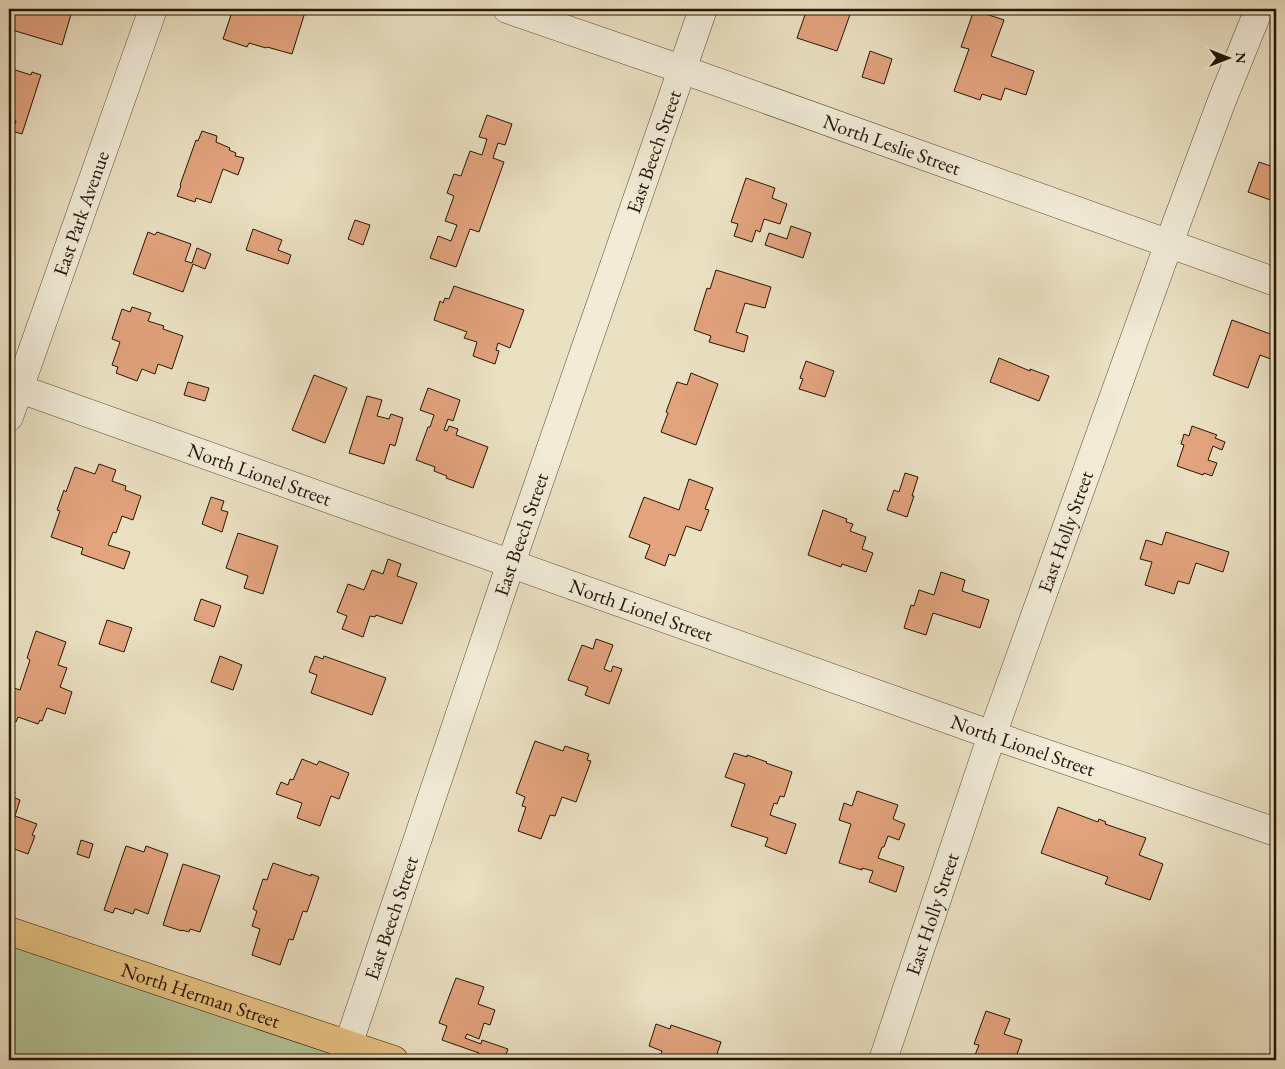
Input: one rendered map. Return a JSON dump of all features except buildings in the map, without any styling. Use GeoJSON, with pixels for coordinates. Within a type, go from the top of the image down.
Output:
{"type":"FeatureCollection","features":[{"type":"Feature","properties":{"kind":"main road","name":"North Herman Street"},"geometry":{"type":"LineString","coordinates":[[9,931],[345,1052],[394,1060]]}},
{"type":"Feature","properties":{"kind":"street","name":"East Park Avenue"},"geometry":{"type":"LineString","coordinates":[[9,417],[14,386],[153,9]]}},
{"type":"Feature","properties":{"kind":"street","name":"North Leslie Street"},"geometry":{"type":"LineString","coordinates":[[507,9],[1276,282]]}},
{"type":"Feature","properties":{"kind":"street","name":"East Beech Street"},"geometry":{"type":"LineString","coordinates":[[345,1052],[511,562],[703,9]]}},
{"type":"Feature","properties":{"kind":"street","name":"East Holly Street"},"geometry":{"type":"LineString","coordinates":[[883,1060],[992,735],[1169,243],[1221,103],[1259,9]]}},
{"type":"Feature","properties":{"kind":"street","name":"North Lionel Street"},"geometry":{"type":"LineString","coordinates":[[14,386],[992,735],[1276,832]]}},
{"type":"Feature","properties":{"kind":"green space"},"geometry":{"type":"Polygon","coordinates":[[[9,931],[348,1044],[343,1060],[9,1060],[9,931]]]}}]}
